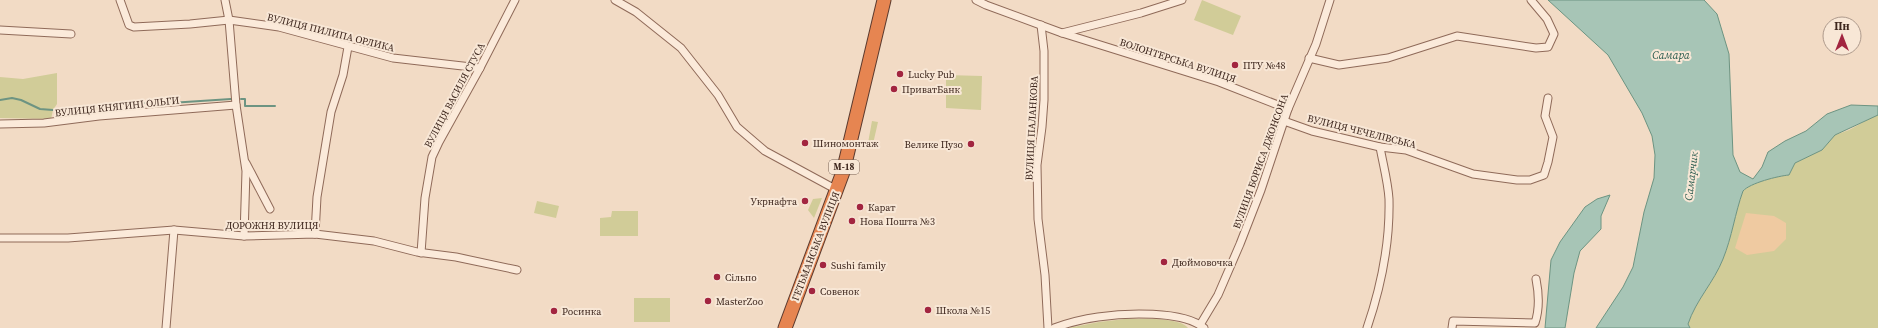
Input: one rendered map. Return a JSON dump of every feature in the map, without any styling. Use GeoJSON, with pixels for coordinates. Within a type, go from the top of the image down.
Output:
{"type":"FeatureCollection","features":[{"type":"Feature","properties":{"kind":"highway","name":"ГЕТЬМАНСЬКА ВУЛИЦЯ"},"geometry":{"type":"LineString","coordinates":[[785,328],[837,190],[850,147],[884,0]]}},
{"type":"Feature","properties":{"kind":"street","name":"ВУЛИЦЯ ПИЛИПА ОРЛИКА"},"geometry":{"type":"LineString","coordinates":[[120,0],[128,25],[134,27],[154,27],[229,20],[279,27],[393,58],[480,68]]}},
{"type":"Feature","properties":{"kind":"street"},"geometry":{"type":"LineString","coordinates":[[225,0],[229,20],[236,105],[246,171],[244,236]]}},
{"type":"Feature","properties":{"kind":"street","name":"ВУЛИЦЯ ВАСИЛЯ СТУСА"},"geometry":{"type":"LineString","coordinates":[[421,252],[425,198],[432,157],[515,0]]}},
{"type":"Feature","properties":{"kind":"street"},"geometry":{"type":"LineString","coordinates":[[615,0],[636,12],[681,48],[718,95],[737,126],[765,151],[837,190]]}},
{"type":"Feature","properties":{"kind":"street","name":"ВОЛОНТЕРСЬКА ВУЛИЦЯ"},"geometry":{"type":"LineString","coordinates":[[976,0],[1062,33],[1213,80],[1288,109]]}},
{"type":"Feature","properties":{"kind":"street"},"geometry":{"type":"LineString","coordinates":[[1062,33],[1141,13],[1182,0]]}},
{"type":"Feature","properties":{"kind":"street","name":"ВУЛИЦЯ БОРИСА ДЖОНСОНА"},"geometry":{"type":"LineString","coordinates":[[1202,326],[1218,295],[1240,244],[1288,109],[1309,58],[1330,0]]}},
{"type":"Feature","properties":{"kind":"street"},"geometry":{"type":"LineString","coordinates":[[1309,58],[1339,65],[1388,58],[1457,36],[1536,48],[1548,46],[1554,34],[1547,19],[1531,0]]}},
{"type":"Feature","properties":{"kind":"street","name":"ВУЛИЦЯ ПАЛАНКОВА"},"geometry":{"type":"LineString","coordinates":[[1041,25],[1044,51],[1044,100],[1037,165],[1038,203],[1048,328]]}},
{"type":"Feature","properties":{"kind":"street"},"geometry":{"type":"LineString","coordinates":[[0,30],[71,34]]}},
{"type":"Feature","properties":{"kind":"street"},"geometry":{"type":"LineString","coordinates":[[315,234],[317,197],[331,112],[343,75],[348,46]]}},
{"type":"Feature","properties":{"kind":"street","name":"ВУЛИЦЯ ЧЕЧЕЛІВСЬКА"},"geometry":{"type":"LineString","coordinates":[[1284,121],[1312,131],[1380,147],[1406,150],[1473,174],[1517,180],[1537,178],[1544,175],[1553,137],[1544,116],[1548,98]]}},
{"type":"Feature","properties":{"kind":"street","name":"ВУЛИЦЯ КНЯГИНІ ОЛЬГИ"},"geometry":{"type":"LineString","coordinates":[[0,124],[44,123],[99,116],[236,105]]}},
{"type":"Feature","properties":{"kind":"street"},"geometry":{"type":"LineString","coordinates":[[1367,328],[1375,304],[1385,253],[1389,198],[1380,147]]}},
{"type":"Feature","properties":{"kind":"street"},"geometry":{"type":"LineString","coordinates":[[244,158],[270,209]]}},
{"type":"Feature","properties":{"kind":"street"},"geometry":{"type":"LineString","coordinates":[[166,328],[174,230]]}},
{"type":"Feature","properties":{"kind":"street","name":"ДОРОЖНЯ ВУЛИЦЯ"},"geometry":{"type":"LineString","coordinates":[[0,238],[68,238],[174,230],[244,236],[315,234],[374,241],[421,252],[456,257],[517,270]]}},
{"type":"Feature","properties":{"kind":"street"},"geometry":{"type":"LineString","coordinates":[[1452,328],[1453,321],[1535,323],[1538,313],[1539,295],[1536,279]]}},
{"type":"Feature","properties":{"kind":"street"},"geometry":{"type":"LineString","coordinates":[[1054,328],[1097,317],[1134,315],[1173,317],[1202,326]]}},
{"type":"Feature","properties":{"kind":"shaded area"},"geometry":{"type":"Polygon","coordinates":[[[1202,0],[1241,16],[1233,35],[1194,20],[1202,0]]]}},
{"type":"Feature","properties":{"kind":"shaded area"},"geometry":{"type":"Polygon","coordinates":[[[57,73],[57,104],[53,110],[51,119],[0,118],[0,77],[23,79],[57,73]]]}},
{"type":"Feature","properties":{"kind":"shaded area"},"geometry":{"type":"Polygon","coordinates":[[[946,75],[982,76],[981,110],[946,108],[946,75]]]}},
{"type":"Feature","properties":{"kind":"shaded area"},"geometry":{"type":"Polygon","coordinates":[[[1878,115],[1878,328],[1690,328],[1688,324],[1691,316],[1715,276],[1726,251],[1743,191],[1752,185],[1771,178],[1789,175],[1795,163],[1822,150],[1835,135],[1849,130],[1878,115]]]}},
{"type":"Feature","properties":{"kind":"shaded area"},"geometry":{"type":"Polygon","coordinates":[[[872,121],[878,122],[873,144],[870,145],[868,143],[872,121]]]}},
{"type":"Feature","properties":{"kind":"shaded area"},"geometry":{"type":"Polygon","coordinates":[[[822,198],[814,218],[808,210],[813,199],[822,198]]]}},
{"type":"Feature","properties":{"kind":"shaded area"},"geometry":{"type":"Polygon","coordinates":[[[537,201],[559,206],[556,218],[534,213],[537,201]]]}},
{"type":"Feature","properties":{"kind":"shaded area"},"geometry":{"type":"Polygon","coordinates":[[[612,211],[638,211],[638,236],[600,236],[600,218],[611,217],[612,211]]]}},
{"type":"Feature","properties":{"kind":"shaded area"},"geometry":{"type":"Polygon","coordinates":[[[634,298],[670,298],[670,322],[634,322],[634,298]]]}},
{"type":"Feature","properties":{"kind":"shaded area"},"geometry":{"type":"Polygon","coordinates":[[[1125,319],[1168,320],[1184,324],[1188,328],[1068,328],[1125,319]]]}},
{"type":"Feature","properties":{"kind":"sand"},"geometry":{"type":"Polygon","coordinates":[[[1746,213],[1774,216],[1786,223],[1786,239],[1774,251],[1747,255],[1735,248],[1746,213]]]}},
{"type":"Feature","properties":{"kind":"water","name":"Самара"},"geometry":{"type":"Polygon","coordinates":[[[1548,0],[1704,0],[1717,14],[1729,54],[1733,155],[1740,172],[1753,179],[1762,167],[1768,152],[1785,141],[1806,131],[1827,114],[1851,105],[1878,106],[1878,115],[1835,135],[1822,150],[1795,163],[1789,175],[1771,178],[1752,185],[1743,191],[1723,259],[1691,315],[1688,324],[1690,328],[1596,328],[1623,287],[1633,267],[1644,212],[1654,178],[1655,155],[1652,136],[1642,113],[1608,55],[1548,0]]]}},
{"type":"Feature","properties":{"kind":"water"},"geometry":{"type":"Polygon","coordinates":[[[1610,195],[1601,216],[1601,229],[1580,251],[1574,273],[1565,328],[1545,328],[1551,260],[1560,242],[1585,207],[1597,199],[1610,195]]]}},
{"type":"Feature","properties":{"kind":"waterway"},"geometry":{"type":"LineString","coordinates":[[0,100],[12,98],[21,100],[40,109],[53,110],[136,103],[170,103],[231,99]]}},
{"type":"Feature","properties":{"kind":"waterway"},"geometry":{"type":"LineString","coordinates":[[241,99],[245,99],[245,106],[275,106]]}},
{"type":"Feature","properties":{"kind":"place","name":"ПТУ №48"},"geometry":{"type":"Point","coordinates":[1235,65]}},
{"type":"Feature","properties":{"kind":"place","name":"Lucky Pub"},"geometry":{"type":"Point","coordinates":[900,74]}},
{"type":"Feature","properties":{"kind":"place","name":"ПриватБанк"},"geometry":{"type":"Point","coordinates":[894,89]}},
{"type":"Feature","properties":{"kind":"place","name":"Шиномонтаж"},"geometry":{"type":"Point","coordinates":[805,143]}},
{"type":"Feature","properties":{"kind":"place","name":"Велике Пузо"},"geometry":{"type":"Point","coordinates":[971,144]}},
{"type":"Feature","properties":{"kind":"place","name":"Укрнафта"},"geometry":{"type":"Point","coordinates":[805,201]}},
{"type":"Feature","properties":{"kind":"place","name":"Карат"},"geometry":{"type":"Point","coordinates":[860,207]}},
{"type":"Feature","properties":{"kind":"place","name":"Нова Пошта №3"},"geometry":{"type":"Point","coordinates":[852,221]}},
{"type":"Feature","properties":{"kind":"place","name":"Дюймовочка"},"geometry":{"type":"Point","coordinates":[1164,262]}},
{"type":"Feature","properties":{"kind":"place","name":"Sushi family"},"geometry":{"type":"Point","coordinates":[823,265]}},
{"type":"Feature","properties":{"kind":"place","name":"Сільпо"},"geometry":{"type":"Point","coordinates":[717,277]}},
{"type":"Feature","properties":{"kind":"place","name":"Совенок"},"geometry":{"type":"Point","coordinates":[812,291]}},
{"type":"Feature","properties":{"kind":"place","name":"MasterZoo"},"geometry":{"type":"Point","coordinates":[708,301]}},
{"type":"Feature","properties":{"kind":"place","name":"Школа №15"},"geometry":{"type":"Point","coordinates":[928,310]}},
{"type":"Feature","properties":{"kind":"place","name":"Росинка"},"geometry":{"type":"Point","coordinates":[554,311]}},
{"type":"Feature","properties":{"kind":"water label","name":"Самарчик"},"geometry":{"type":"Point","coordinates":[1691,176]}}]}
